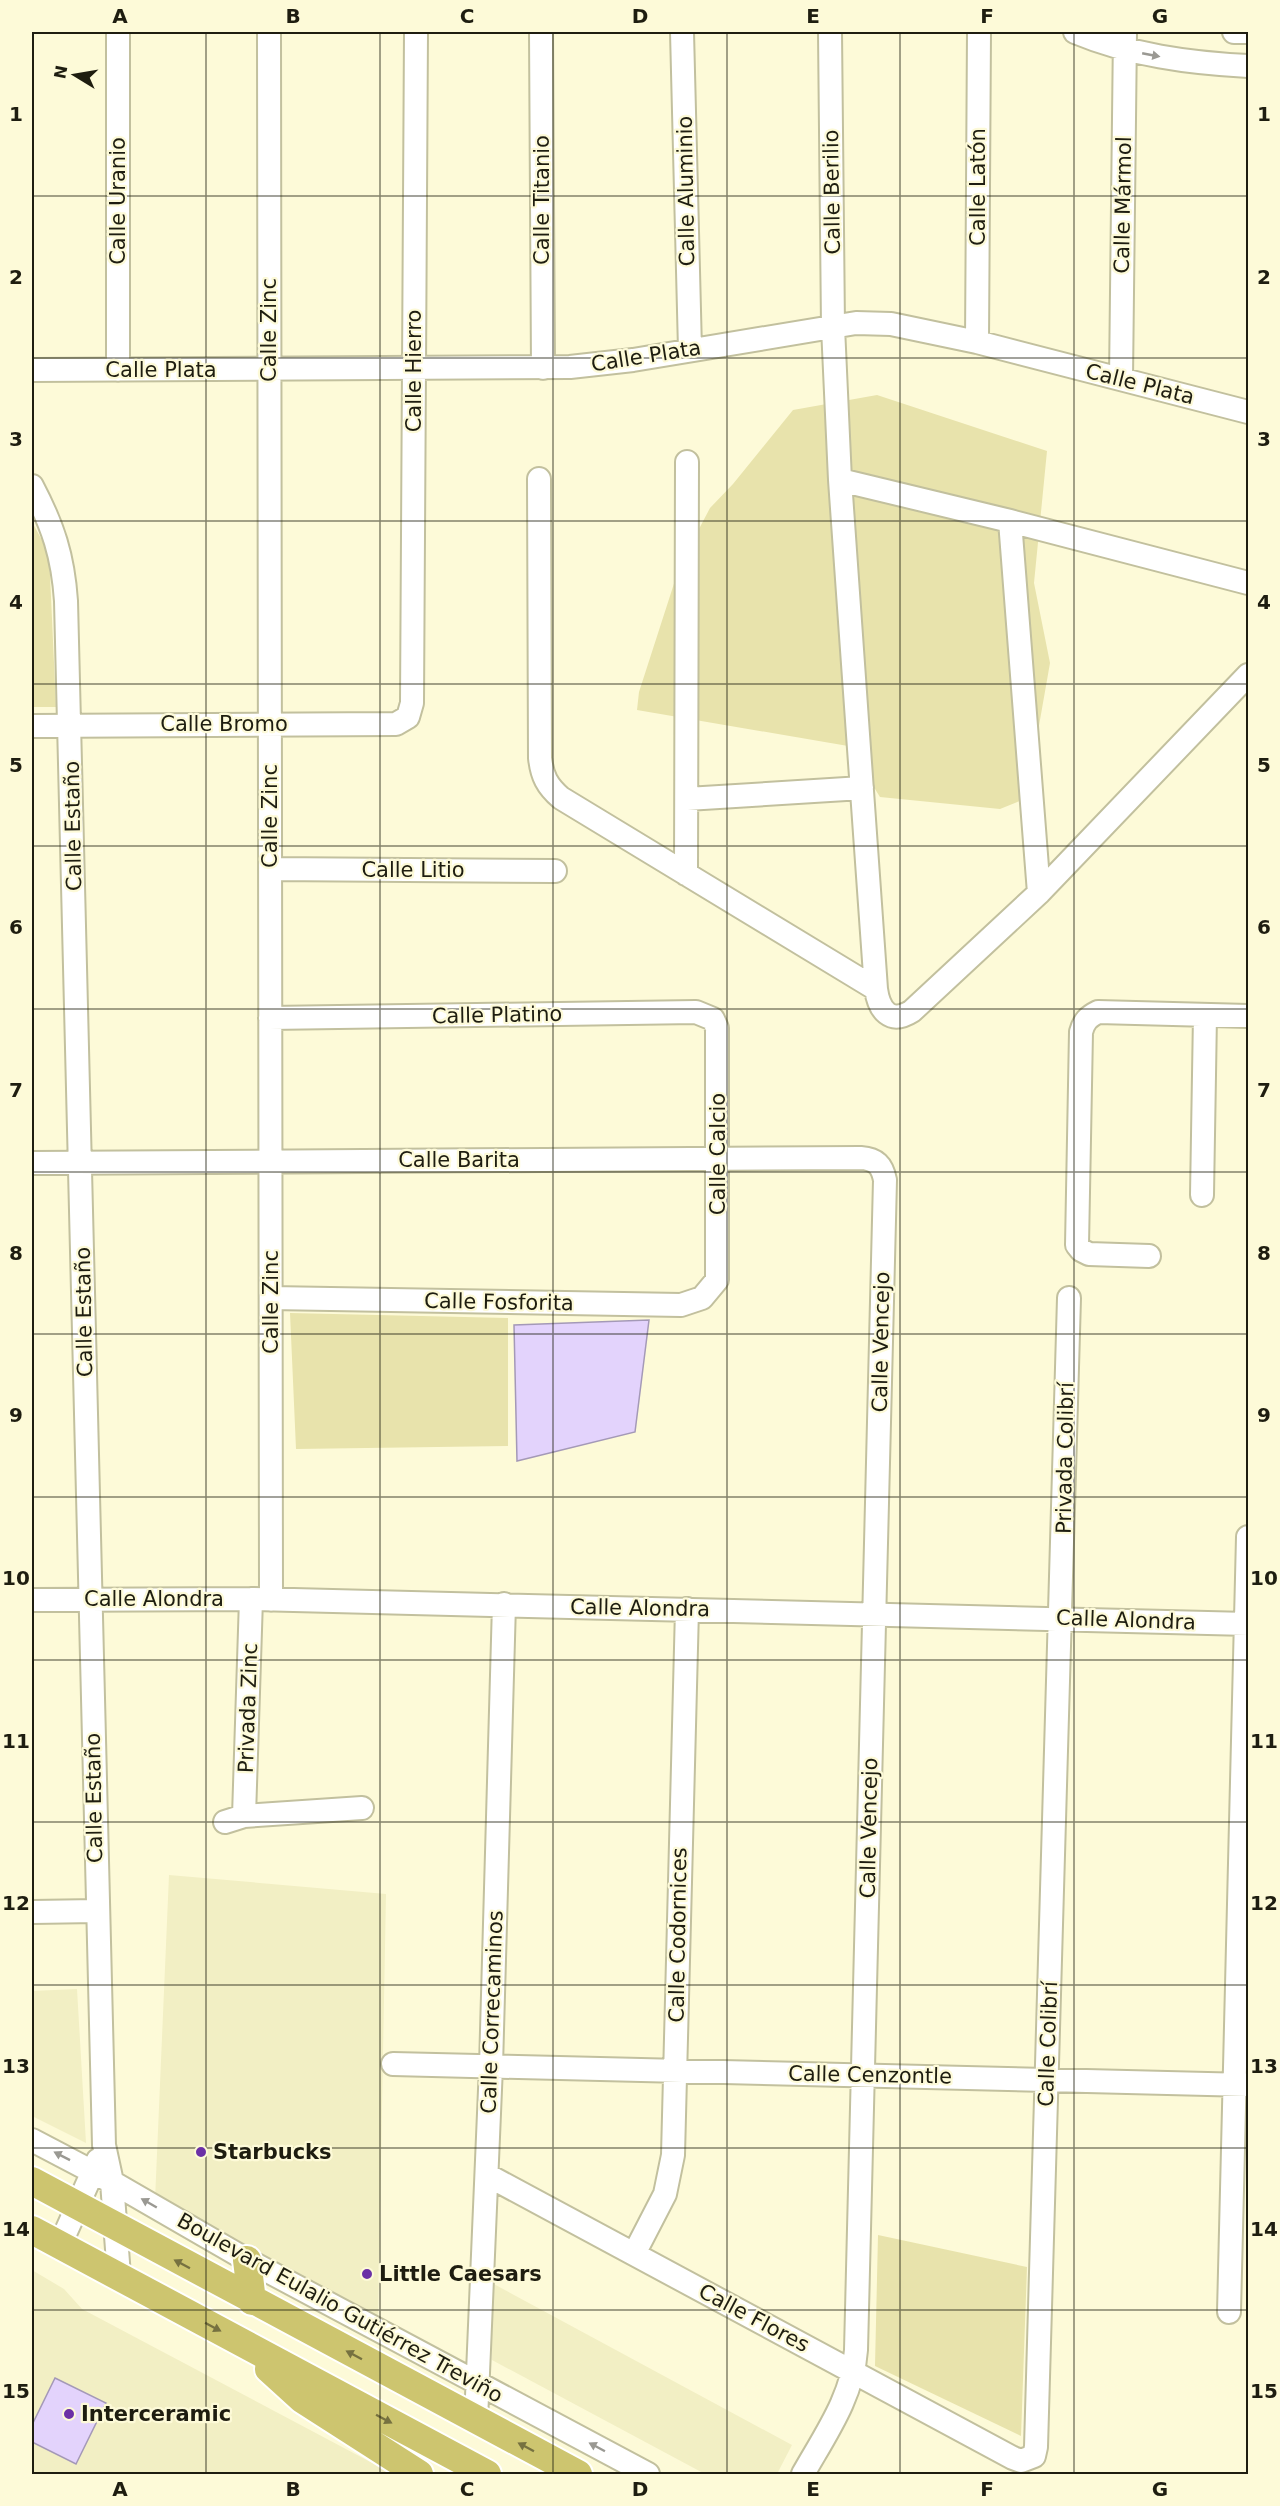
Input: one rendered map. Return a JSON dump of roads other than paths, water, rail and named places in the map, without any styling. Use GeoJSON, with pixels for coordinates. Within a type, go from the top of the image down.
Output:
{"type":"FeatureCollection","features":[{"type":"Feature","properties":{"kind":"main road","name":"Boulevard Eulalio Gutiérrez Treviño"},"geometry":{"type":"LineString","coordinates":[[32,2181],[578,2475]]}},
{"type":"Feature","properties":{"kind":"main road"},"geometry":{"type":"LineString","coordinates":[[32,2230],[487,2475]]}},
{"type":"Feature","properties":{"kind":"main road"},"geometry":{"type":"LineString","coordinates":[[247,2260],[252,2301]]}},
{"type":"Feature","properties":{"kind":"main road"},"geometry":{"type":"LineString","coordinates":[[247,2345],[283,2383],[302,2399],[419,2475]]}},
{"type":"Feature","properties":{"kind":"street","name":"Calle Uranio"},"geometry":{"type":"LineString","coordinates":[[118,32],[118,370]]}},
{"type":"Feature","properties":{"kind":"street","name":"Calle Zinc"},"geometry":{"type":"LineString","coordinates":[[261,1599],[271,1298],[268,32]]}},
{"type":"Feature","properties":{"kind":"street","name":"Calle Hierro"},"geometry":{"type":"LineString","coordinates":[[411,711],[416,32]]}},
{"type":"Feature","properties":{"kind":"street","name":"Calle Titanio"},"geometry":{"type":"LineString","coordinates":[[541,32],[543,368]]}},
{"type":"Feature","properties":{"kind":"street","name":"Calle Aluminio"},"geometry":{"type":"LineString","coordinates":[[682,32],[690,350]]}},
{"type":"Feature","properties":{"kind":"street","name":"Calle Berilio"},"geometry":{"type":"LineString","coordinates":[[830,32],[833,327],[840,480],[876,989]]}},
{"type":"Feature","properties":{"kind":"street","name":"Calle Latón"},"geometry":{"type":"LineString","coordinates":[[977,342],[978,32]]}},
{"type":"Feature","properties":{"kind":"street"},"geometry":{"type":"LineString","coordinates":[[1076,32],[1124,40],[1172,59],[1248,66]]}},
{"type":"Feature","properties":{"kind":"street"},"geometry":{"type":"LineString","coordinates":[[1234,32],[1248,32]]}},
{"type":"Feature","properties":{"kind":"street","name":"Calle Mármol"},"geometry":{"type":"LineString","coordinates":[[1121,379],[1124,40]]}},
{"type":"Feature","properties":{"kind":"street","name":"Calle Plata"},"geometry":{"type":"LineString","coordinates":[[32,370],[543,368],[633,360],[856,323],[891,324],[977,342],[1248,412]]}},
{"type":"Feature","properties":{"kind":"street"},"geometry":{"type":"LineString","coordinates":[[686,873],[687,462]]}},
{"type":"Feature","properties":{"kind":"street"},"geometry":{"type":"LineString","coordinates":[[539,479],[542,773],[546,783],[561,798],[876,989],[878,1003],[884,1012],[893,1016],[905,1016],[1039,893],[1248,675]]}},
{"type":"Feature","properties":{"kind":"street"},"geometry":{"type":"LineString","coordinates":[[840,480],[1010,521],[1248,583]]}},
{"type":"Feature","properties":{"kind":"street","name":"Calle Estaño"},"geometry":{"type":"LineString","coordinates":[[32,486],[52,526],[64,573],[81,1162],[104,2145],[102,2176],[116,2228],[119,2276]]}},
{"type":"Feature","properties":{"kind":"street"},"geometry":{"type":"LineString","coordinates":[[1010,521],[1039,893]]}},
{"type":"Feature","properties":{"kind":"street","name":"Calle Bromo"},"geometry":{"type":"LineString","coordinates":[[32,726],[396,724],[403,722],[411,711]]}},
{"type":"Feature","properties":{"kind":"street"},"geometry":{"type":"LineString","coordinates":[[687,799],[862,788]]}},
{"type":"Feature","properties":{"kind":"street","name":"Calle Litio"},"geometry":{"type":"LineString","coordinates":[[270,869],[555,871]]}},
{"type":"Feature","properties":{"kind":"street","name":"Calle Platino"},"geometry":{"type":"LineString","coordinates":[[270,1018],[696,1012],[713,1019],[717,1028]]}},
{"type":"Feature","properties":{"kind":"street"},"geometry":{"type":"LineString","coordinates":[[1149,1256],[1089,1254],[1080,1250],[1077,1245],[1083,1023],[1098,1012],[1248,1016]]}},
{"type":"Feature","properties":{"kind":"street"},"geometry":{"type":"LineString","coordinates":[[1202,1195],[1205,1014]]}},
{"type":"Feature","properties":{"kind":"street","name":"Calle Calcio"},"geometry":{"type":"LineString","coordinates":[[717,1028],[719,1158],[717,1280]]}},
{"type":"Feature","properties":{"kind":"street","name":"Calle Barita"},"geometry":{"type":"LineString","coordinates":[[32,1163],[861,1158],[870,1159],[883,1170]]}},
{"type":"Feature","properties":{"kind":"street","name":"Calle Vencejo"},"geometry":{"type":"LineString","coordinates":[[803,2475],[848,2392],[855,2371],[885,1180],[883,1170]]}},
{"type":"Feature","properties":{"kind":"street","name":"Calle Fosforita"},"geometry":{"type":"LineString","coordinates":[[271,1298],[681,1305],[702,1298],[717,1280]]}},
{"type":"Feature","properties":{"kind":"street","name":"Privada Colibrí"},"geometry":{"type":"LineString","coordinates":[[1061,1618],[1069,1298]]}},
{"type":"Feature","properties":{"kind":"street"},"geometry":{"type":"LineString","coordinates":[[1229,2313],[1241,2085],[1248,1537]]}},
{"type":"Feature","properties":{"kind":"street","name":"Calle Alondra"},"geometry":{"type":"LineString","coordinates":[[32,1600],[261,1599],[1247,1624]]}},
{"type":"Feature","properties":{"kind":"street","name":"Privada Zinc"},"geometry":{"type":"LineString","coordinates":[[261,1599],[234,1819],[362,1808]]}},
{"type":"Feature","properties":{"kind":"street","name":"Calle Correcaminos"},"geometry":{"type":"LineString","coordinates":[[476,2420],[491,2066],[504,1604]]}},
{"type":"Feature","properties":{"kind":"street","name":"Calle Codornices"},"geometry":{"type":"LineString","coordinates":[[634,2254],[665,2194],[670,2175],[675,2070],[687,1609]]}},
{"type":"Feature","properties":{"kind":"street","name":"Calle Colibrí"},"geometry":{"type":"LineString","coordinates":[[1021,2461],[1034,2456],[1036,2447],[1061,1618]]}},
{"type":"Feature","properties":{"kind":"street"},"geometry":{"type":"LineString","coordinates":[[32,1912],[97,1911]]}},
{"type":"Feature","properties":{"kind":"street","name":"Calle Cenzontle"},"geometry":{"type":"LineString","coordinates":[[393,2064],[1241,2085]]}},
{"type":"Feature","properties":{"kind":"street","name":"Boulevard Eulalio Gutiérrez Treviño"},"geometry":{"type":"LineString","coordinates":[[32,2140],[102,2176],[247,2260],[648,2475]]}},
{"type":"Feature","properties":{"kind":"street","name":"Calle Flores"},"geometry":{"type":"LineString","coordinates":[[487,2175],[1021,2461]]}},
{"type":"Feature","properties":{"kind":"street"},"geometry":{"type":"LineString","coordinates":[[60,2245],[78,2206],[102,2176]]}},
{"type":"Feature","properties":{"kind":"place","name":"Starbucks"},"geometry":{"type":"Point","coordinates":[201,2152]}},
{"type":"Feature","properties":{"kind":"place","name":"Little Caesars"},"geometry":{"type":"Point","coordinates":[367,2274]}},
{"type":"Feature","properties":{"kind":"place","name":"Interceramic"},"geometry":{"type":"Point","coordinates":[69,2414]}}]}
